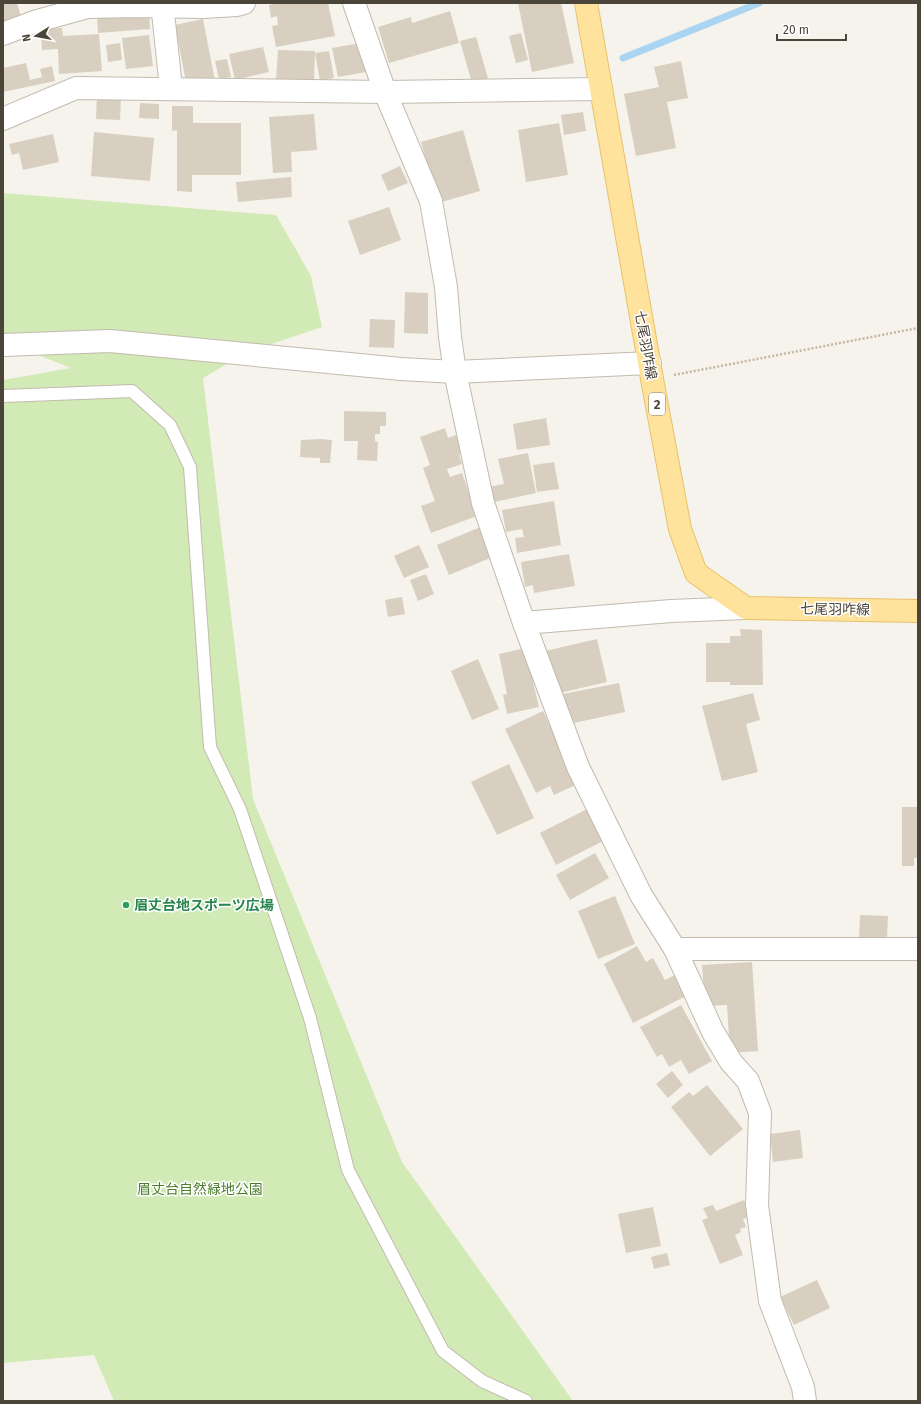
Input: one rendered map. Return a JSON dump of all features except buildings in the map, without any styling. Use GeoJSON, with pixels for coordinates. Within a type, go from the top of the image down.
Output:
{"type":"FeatureCollection","features":[{"type":"Feature","properties":{"kind":"main road","name":"七尾羽咋線"},"geometry":{"type":"LineString","coordinates":[[586,3],[680,529],[696,573],[746,608],[918,611]]}},
{"type":"Feature","properties":{"kind":"street"},"geometry":{"type":"LineString","coordinates":[[3,34],[37,21],[88,7],[163,4],[203,7],[237,5],[244,3]]}},
{"type":"Feature","properties":{"kind":"street"},"geometry":{"type":"LineString","coordinates":[[354,3],[385,92],[431,202],[446,287],[450,338],[455,372],[483,503],[524,624],[578,767],[641,895],[675,949],[713,1032],[731,1062],[748,1081],[760,1113],[757,1205],[770,1301],[802,1387],[804,1401]]}},
{"type":"Feature","properties":{"kind":"street"},"geometry":{"type":"LineString","coordinates":[[163,4],[171,88]]}},
{"type":"Feature","properties":{"kind":"street"},"geometry":{"type":"LineString","coordinates":[[3,119],[76,88],[171,88],[385,92],[601,89]]}},
{"type":"Feature","properties":{"kind":"street"},"geometry":{"type":"LineString","coordinates":[[3,345],[110,341],[401,369],[455,372],[651,371]]}},
{"type":"Feature","properties":{"kind":"street"},"geometry":{"type":"LineString","coordinates":[[524,624],[671,611],[746,608]]}},
{"type":"Feature","properties":{"kind":"street"},"geometry":{"type":"LineString","coordinates":[[675,949],[918,949]]}},
{"type":"Feature","properties":{"kind":"lane"},"geometry":{"type":"LineString","coordinates":[[3,396],[132,391],[170,425],[190,467],[210,747],[240,809],[310,1018],[348,1170],[442,1351],[482,1381],[526,1401]]}},
{"type":"Feature","properties":{"kind":"path"},"geometry":{"type":"LineString","coordinates":[[651,371],[918,328]]}},
{"type":"Feature","properties":{"kind":"green space","name":"眉丈台自然緑地公園"},"geometry":{"type":"Polygon","coordinates":[[[3,193],[276,215],[311,276],[322,327],[247,352],[203,378],[253,799],[402,1162],[573,1401],[114,1401],[94,1355],[3,1363],[3,380],[71,368],[3,341],[3,193]]]}},
{"type":"Feature","properties":{"kind":"waterway"},"geometry":{"type":"LineString","coordinates":[[623,58],[759,3]]}},
{"type":"Feature","properties":{"kind":"place","name":"眉丈台地スポーツ広場"},"geometry":{"type":"Point","coordinates":[126,905]}}]}
